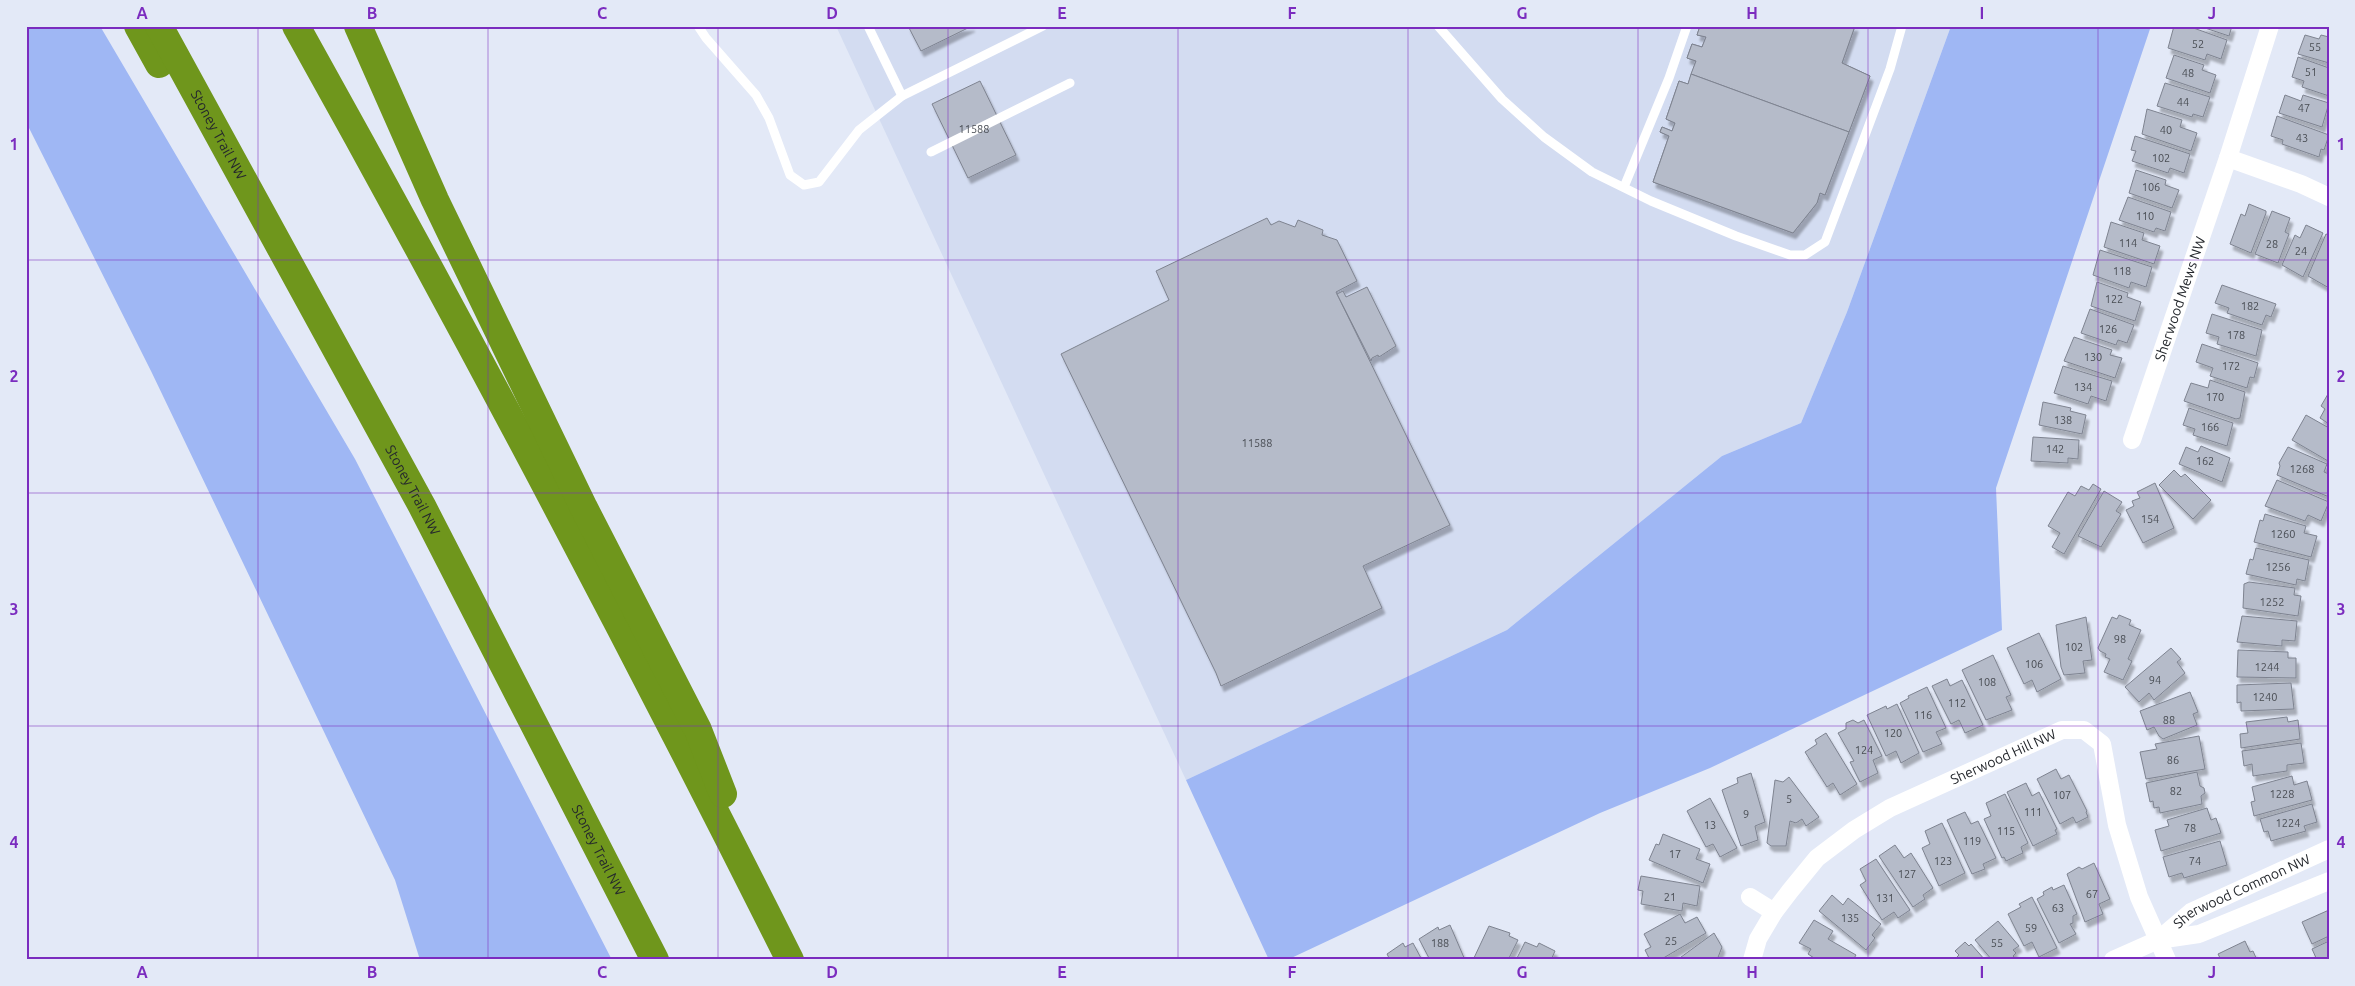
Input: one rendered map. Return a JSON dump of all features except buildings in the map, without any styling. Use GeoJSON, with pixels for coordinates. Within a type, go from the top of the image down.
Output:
{"type":"FeatureCollection","features":[{"type":"Feature","properties":{"kind":"highway"},"geometry":{"type":"LineString","coordinates":[[138,26],[275,267],[414,526],[447,555]]}},
{"type":"Feature","properties":{"kind":"highway","name":"Stoney Trail NW"},"geometry":{"type":"LineString","coordinates":[[159,26],[276,237],[447,555],[654,960]]}},
{"type":"Feature","properties":{"kind":"highway"},"geometry":{"type":"LineString","coordinates":[[296,26],[401,214],[591,571],[785,949]]}},
{"type":"Feature","properties":{"kind":"highway"},"geometry":{"type":"LineString","coordinates":[[358,26],[435,200],[584,508],[698,730],[785,949]]}},
{"type":"Feature","properties":{"kind":"street","name":"Sherwood Mews NW"},"geometry":{"type":"LineString","coordinates":[[2132,440],[2228,158],[2270,26]]}},
{"type":"Feature","properties":{"kind":"street"},"geometry":{"type":"LineString","coordinates":[[2228,158],[2329,197]]}},
{"type":"Feature","properties":{"kind":"street","name":"Sherwood Hill NW"},"geometry":{"type":"LineString","coordinates":[[1752,960],[1758,939],[1774,912],[1818,858],[1854,830],[1890,808],[2062,730],[2084,730],[2102,744],[2117,825],[2139,897],[2166,960]]}},
{"type":"Feature","properties":{"kind":"street","name":"Sherwood Common NW"},"geometry":{"type":"LineString","coordinates":[[2114,960],[2158,940],[2191,912],[2329,849]]}},
{"type":"Feature","properties":{"kind":"street","name":"Sherwood Common NW"},"geometry":{"type":"LineString","coordinates":[[2158,940],[2198,934],[2329,881]]}},
{"type":"Feature","properties":{"kind":"street"},"geometry":{"type":"LineString","coordinates":[[1750,897],[1774,912]]}},
{"type":"Feature","properties":{"kind":"lane"},"geometry":{"type":"LineString","coordinates":[[698,26],[706,38],[756,95],[769,118],[790,175],[804,185],[819,182],[859,130],[902,96],[1043,26]]}},
{"type":"Feature","properties":{"kind":"lane"},"geometry":{"type":"LineString","coordinates":[[868,26],[902,96]]}},
{"type":"Feature","properties":{"kind":"lane"},"geometry":{"type":"LineString","coordinates":[[1438,26],[1502,99],[1544,137],[1592,172],[1736,236],[1790,255],[1805,255],[1825,242],[1890,69],[1902,26]]}},
{"type":"Feature","properties":{"kind":"lane"},"geometry":{"type":"LineString","coordinates":[[1624,187],[1669,78],[1687,26]]}},
{"type":"Feature","properties":{"kind":"lane"},"geometry":{"type":"LineString","coordinates":[[930,152],[1070,84]]}},
{"type":"Feature","properties":{"kind":"shaded area"},"geometry":{"type":"Polygon","coordinates":[[[26,26],[100,26],[355,459],[612,960],[420,960],[395,880],[151,371],[26,122],[26,26]]]}},
{"type":"Feature","properties":{"kind":"shaded area"},"geometry":{"type":"Polygon","coordinates":[[[836,26],[1951,26],[1847,312],[1801,423],[1722,456],[1507,630],[1186,780],[836,26]]]}},
{"type":"Feature","properties":{"kind":"shaded area"},"geometry":{"type":"Polygon","coordinates":[[[1951,26],[2151,26],[1996,488],[2002,630],[1710,768],[1600,813],[1287,960],[1269,960],[1186,780],[1507,630],[1722,456],[1801,423],[1847,312],[1951,26]]]}}]}
